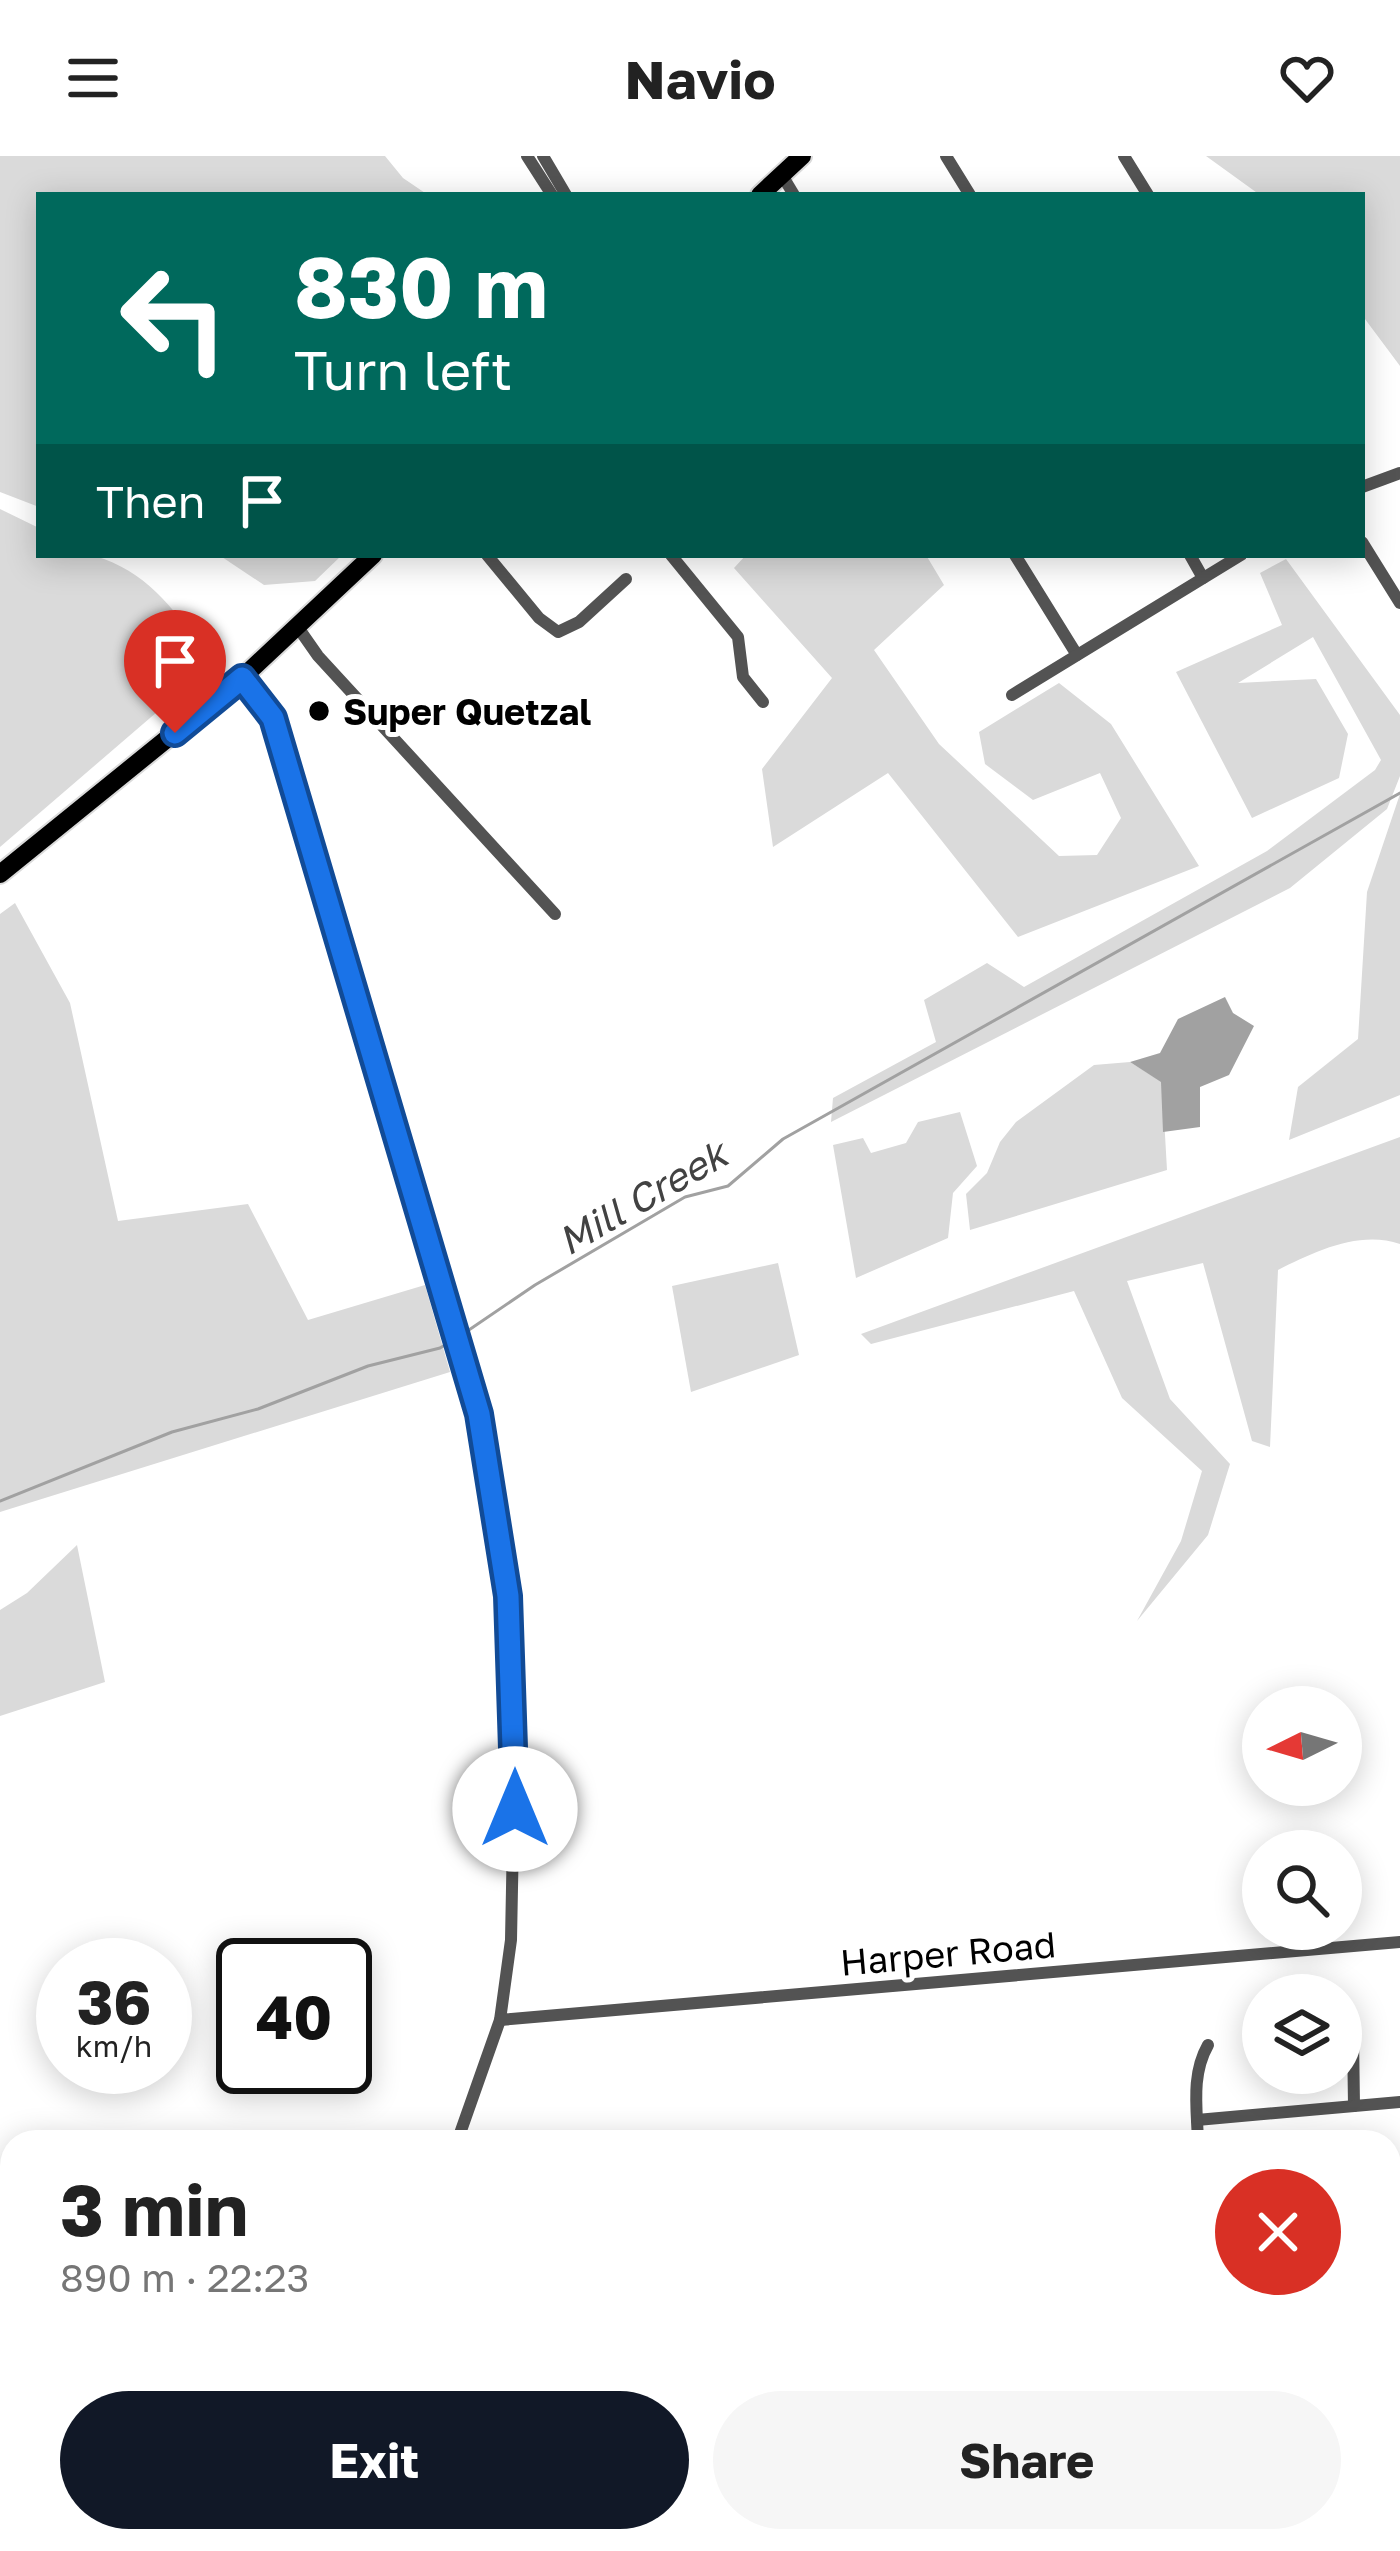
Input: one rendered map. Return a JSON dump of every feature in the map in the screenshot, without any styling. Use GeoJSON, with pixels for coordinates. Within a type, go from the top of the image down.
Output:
{"type":"FeatureCollection","features":[{"type":"Feature","properties":{"kind":"highway"},"geometry":{"type":"LineString","coordinates":[[763,192],[802,156]]}},
{"type":"Feature","properties":{"kind":"highway"},"geometry":{"type":"LineString","coordinates":[[0,874],[242,678],[370,558]]}},
{"type":"Feature","properties":{"kind":"street"},"geometry":{"type":"LineString","coordinates":[[527,156],[563,192]]}},
{"type":"Feature","properties":{"kind":"street"},"geometry":{"type":"LineString","coordinates":[[542,156],[551,192]]}},
{"type":"Feature","properties":{"kind":"street"},"geometry":{"type":"LineString","coordinates":[[946,156],[968,192]]}},
{"type":"Feature","properties":{"kind":"street"},"geometry":{"type":"LineString","coordinates":[[1124,156],[1146,192]]}},
{"type":"Feature","properties":{"kind":"street"},"geometry":{"type":"LineString","coordinates":[[782,175],[792,192]]}},
{"type":"Feature","properties":{"kind":"street"},"geometry":{"type":"LineString","coordinates":[[1365,486],[1400,473]]}},
{"type":"Feature","properties":{"kind":"street"},"geometry":{"type":"LineString","coordinates":[[1365,547],[1400,603]]}},
{"type":"Feature","properties":{"kind":"street"},"geometry":{"type":"LineString","coordinates":[[489,558],[539,618],[558,632],[579,622],[626,579]]}},
{"type":"Feature","properties":{"kind":"street"},"geometry":{"type":"LineString","coordinates":[[672,558],[738,637],[743,677],[763,702]]}},
{"type":"Feature","properties":{"kind":"street"},"geometry":{"type":"LineString","coordinates":[[1017,558],[1077,655]]}},
{"type":"Feature","properties":{"kind":"street"},"geometry":{"type":"LineString","coordinates":[[1192,558],[1203,578]]}},
{"type":"Feature","properties":{"kind":"street"},"geometry":{"type":"LineString","coordinates":[[1012,695],[1235,558]]}},
{"type":"Feature","properties":{"kind":"street"},"geometry":{"type":"LineString","coordinates":[[298,626],[318,656],[555,914]]}},
{"type":"Feature","properties":{"kind":"street"},"geometry":{"type":"LineString","coordinates":[[242,678],[273,718],[451,1311],[497,1516],[513,1664],[514,1906],[500,2020],[461,2130]]}},
{"type":"Feature","properties":{"kind":"street","name":"Harper Road"},"geometry":{"type":"LineString","coordinates":[[500,2020],[1400,1942]]}},
{"type":"Feature","properties":{"kind":"street"},"geometry":{"type":"LineString","coordinates":[[1197,2130],[1198,2061],[1208,2045]]}},
{"type":"Feature","properties":{"kind":"street"},"geometry":{"type":"LineString","coordinates":[[1354,2094],[1354,2106]]}},
{"type":"Feature","properties":{"kind":"street"},"geometry":{"type":"LineString","coordinates":[[1197,2120],[1400,2102]]}},
{"type":"Feature","properties":{"kind":"shaded area"},"geometry":{"type":"Polygon","coordinates":[[[0,156],[385,156],[403,178],[424,192],[36,192],[36,506],[0,492],[0,156]]]}},
{"type":"Feature","properties":{"kind":"shaded area"},"geometry":{"type":"Polygon","coordinates":[[[1206,156],[1400,156],[1400,366],[1365,319],[1365,192],[1256,192],[1206,156]]]}},
{"type":"Feature","properties":{"kind":"shaded area"},"geometry":{"type":"Polygon","coordinates":[[[0,509],[36,527],[36,558],[100,558],[129,571],[168,604],[200,646],[193,681],[0,847],[0,509]]]}},
{"type":"Feature","properties":{"kind":"shaded area"},"geometry":{"type":"Polygon","coordinates":[[[224,558],[339,558],[315,581],[264,585],[224,558]]]}},
{"type":"Feature","properties":{"kind":"shaded area"},"geometry":{"type":"Polygon","coordinates":[[[743,558],[928,558],[944,585],[874,650],[939,744],[1059,856],[1097,855],[1121,818],[1100,773],[1033,800],[985,764],[979,732],[1059,683],[1111,724],[1199,866],[1018,937],[888,773],[773,847],[762,769],[832,678],[734,568],[743,558]]]}},
{"type":"Feature","properties":{"kind":"shaded area"},"geometry":{"type":"Polygon","coordinates":[[[1286,559],[1400,715],[1400,776],[1387,809],[1290,888],[831,1122],[833,1098],[936,1042],[924,1000],[987,963],[1024,987],[1267,851],[1375,770],[1381,760],[1313,637],[1238,683],[1316,679],[1348,734],[1339,778],[1252,818],[1176,672],[1282,625],[1260,573],[1286,559]]]}},
{"type":"Feature","properties":{"kind":"shaded area"},"geometry":{"type":"Polygon","coordinates":[[[1400,794],[1400,1095],[1289,1140],[1298,1087],[1358,1039],[1367,892],[1400,794]]]}},
{"type":"Feature","properties":{"kind":"shaded area"},"geometry":{"type":"Polygon","coordinates":[[[15,903],[70,1003],[118,1221],[248,1204],[308,1320],[425,1285],[450,1372],[0,1512],[0,914],[15,903]]]}},
{"type":"Feature","properties":{"kind":"shaded area"},"geometry":{"type":"Polygon","coordinates":[[[1225,997],[1233,1013],[1254,1026],[1229,1075],[1200,1087],[1200,1127],[1163,1132],[1161,1082],[1130,1062],[1160,1053],[1178,1019],[1225,997]]]}},
{"type":"Feature","properties":{"kind":"shaded area"},"geometry":{"type":"Polygon","coordinates":[[[1130,1062],[1162,1082],[1167,1170],[970,1230],[966,1194],[987,1173],[1000,1142],[1016,1122],[1094,1065],[1130,1062]]]}},
{"type":"Feature","properties":{"kind":"shaded area"},"geometry":{"type":"Polygon","coordinates":[[[960,1112],[977,1166],[953,1193],[948,1238],[856,1278],[833,1145],[863,1138],[871,1153],[906,1143],[918,1122],[960,1112]]]}},
{"type":"Feature","properties":{"kind":"shaded area"},"geometry":{"type":"Polygon","coordinates":[[[1400,1137],[1400,1244],[1353,1241],[1278,1270],[1270,1447],[1252,1441],[1203,1263],[1127,1281],[1170,1399],[1230,1464],[1208,1535],[1137,1621],[1181,1541],[1202,1471],[1122,1398],[1074,1291],[871,1344],[861,1334],[1400,1137]]]}},
{"type":"Feature","properties":{"kind":"shaded area"},"geometry":{"type":"Polygon","coordinates":[[[778,1263],[799,1355],[691,1392],[672,1286],[778,1263]]]}},
{"type":"Feature","properties":{"kind":"shaded area"},"geometry":{"type":"Polygon","coordinates":[[[77,1545],[105,1682],[0,1716],[0,1610],[27,1593],[77,1545]]]}},
{"type":"Feature","properties":{"kind":"waterway","name":"Mill Creek"},"geometry":{"type":"LineString","coordinates":[[463,1334],[535,1285],[685,1197],[728,1186],[783,1139],[1400,793]]}},
{"type":"Feature","properties":{"kind":"waterway","name":"Mill Creek"},"geometry":{"type":"LineString","coordinates":[[0,1501],[172,1432],[258,1409],[368,1366],[440,1348],[455,1339]]}},
{"type":"Feature","properties":{"kind":"place","name":"Super Quetzal"},"geometry":{"type":"Point","coordinates":[319,711]}},
{"type":"Feature","properties":{"kind":"route"},"geometry":{"type":"LineString","coordinates":[[175,733],[242,678],[273,718],[479,1414],[508,1596],[515,1809]]}}]}
